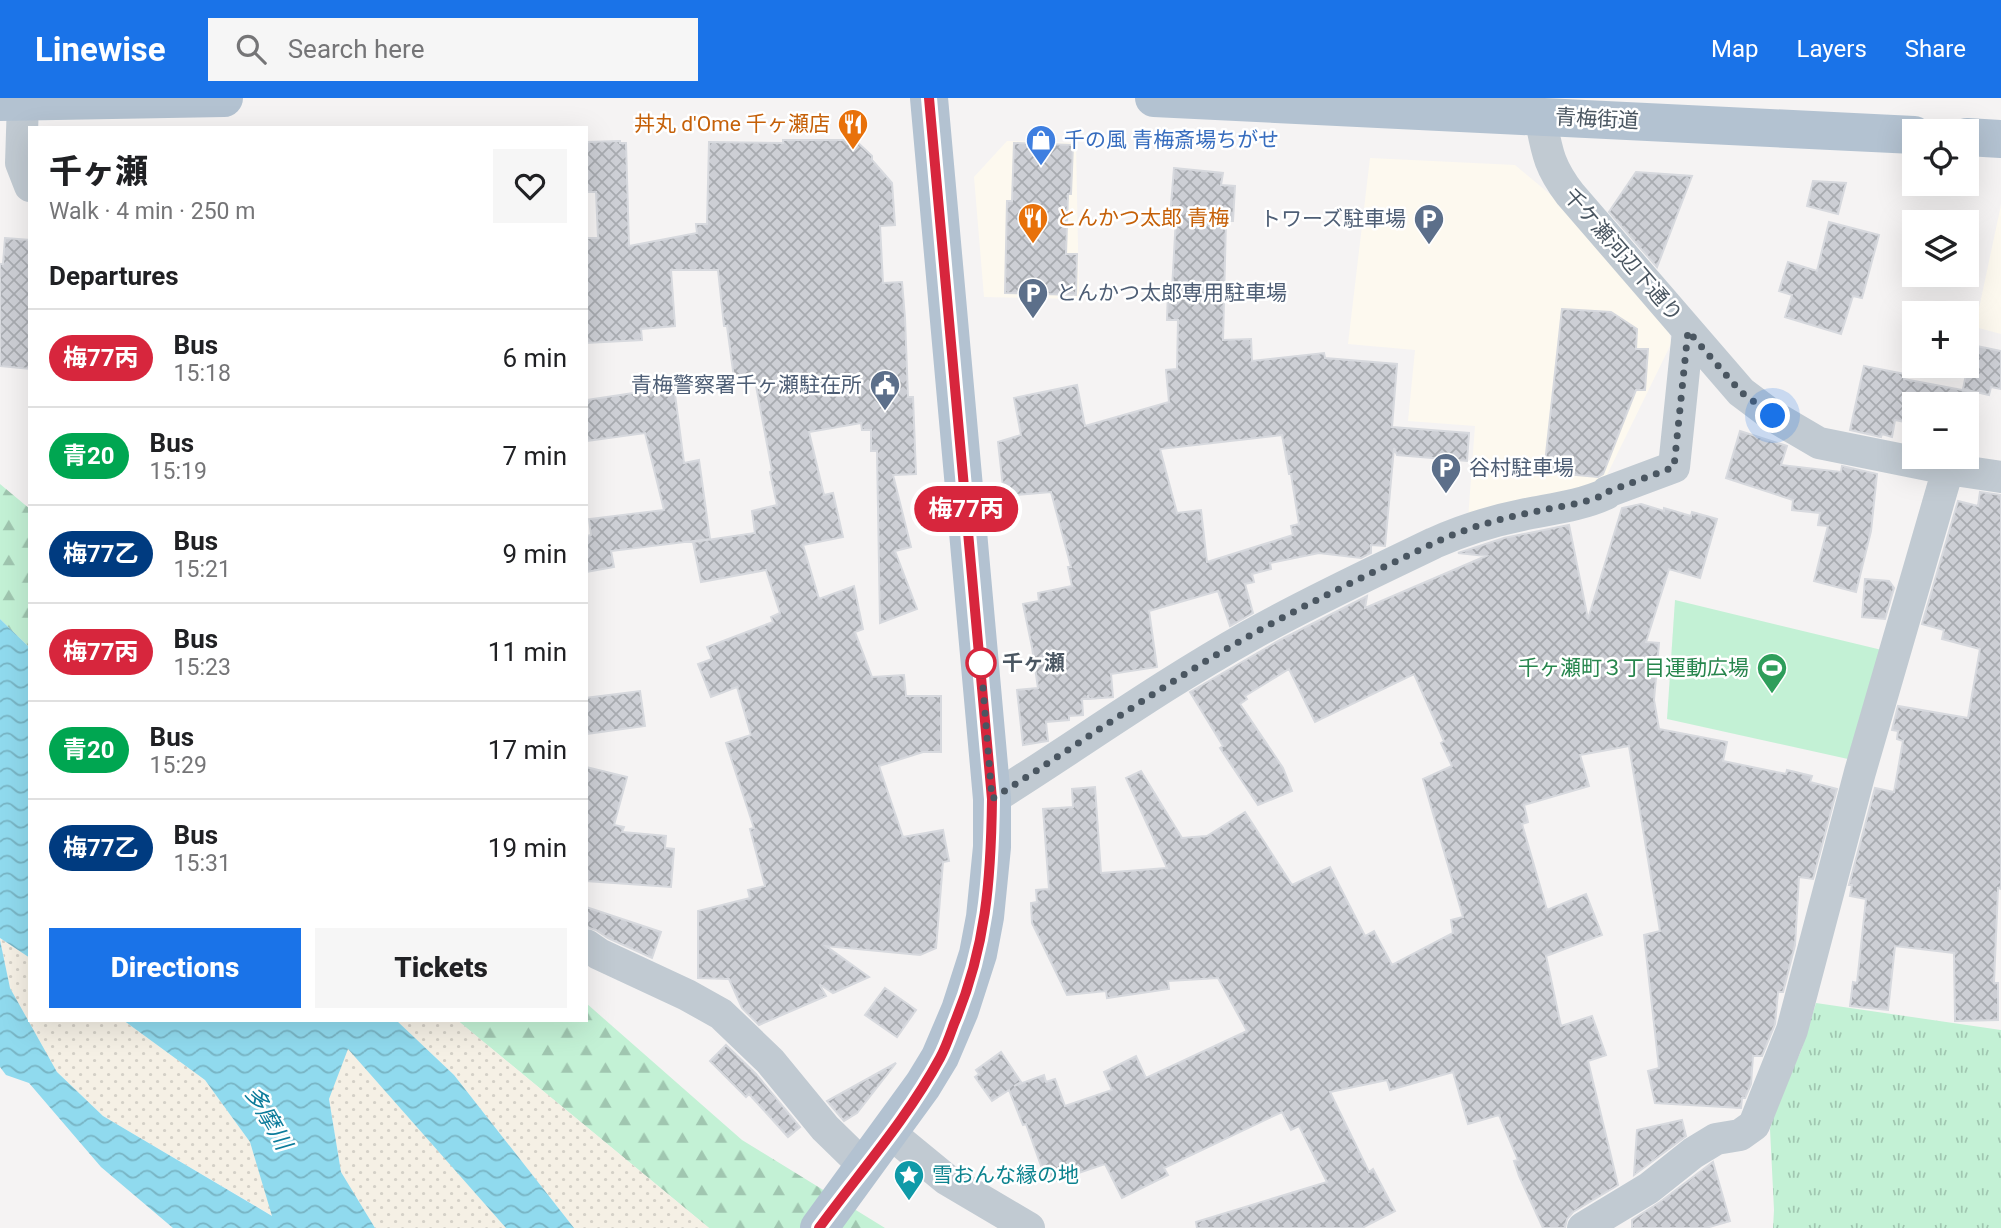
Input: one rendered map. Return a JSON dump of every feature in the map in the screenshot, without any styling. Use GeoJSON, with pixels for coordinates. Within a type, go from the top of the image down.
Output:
{"type":"FeatureCollection","features":[{"type":"Feature","properties":{"kind":"main road"},"geometry":{"type":"LineString","coordinates":[[15,101],[225,98]]}},
{"type":"Feature","properties":{"kind":"main road"},"geometry":{"type":"LineString","coordinates":[[819,1228],[890,1133],[940,1057],[960,1010],[978,954],[989,880],[992,799],[929,98]]}},
{"type":"Feature","properties":{"kind":"main road","name":"青梅街道"},"geometry":{"type":"LineString","coordinates":[[1154,98],[1902,134]]}},
{"type":"Feature","properties":{"kind":"main road"},"geometry":{"type":"LineString","coordinates":[[1979,138],[2001,139]]}},
{"type":"Feature","properties":{"kind":"street"},"geometry":{"type":"LineString","coordinates":[[15,101],[21,163],[28,181]]}},
{"type":"Feature","properties":{"kind":"street","name":"千ケ瀬河辺下通り"},"geometry":{"type":"LineString","coordinates":[[1540,116],[1548,157],[1555,174],[1741,392],[1773,416],[1819,443],[1902,460]]}},
{"type":"Feature","properties":{"kind":"street"},"geometry":{"type":"LineString","coordinates":[[992,799],[1118,716],[1248,636],[1434,543],[1472,527],[1591,500],[1674,467],[1688,331]]}},
{"type":"Feature","properties":{"kind":"street"},"geometry":{"type":"LineString","coordinates":[[1583,1228],[1649,1188],[1693,1153],[1716,1139],[1740,1135],[1754,1125],[1792,1030],[1860,772],[1948,469]]}},
{"type":"Feature","properties":{"kind":"street","name":"千ケ瀬河辺下通り"},"geometry":{"type":"LineString","coordinates":[[1948,469],[2001,477]]}},
{"type":"Feature","properties":{"kind":"street"},"geometry":{"type":"LineString","coordinates":[[588,946],[721,1014],[770,1061],[825,1128],[856,1178]]}},
{"type":"Feature","properties":{"kind":"street"},"geometry":{"type":"LineString","coordinates":[[890,1133],[946,1179],[1028,1228]]}},
{"type":"Feature","properties":{"kind":"shaded area"},"geometry":{"type":"Polygon","coordinates":[[[1007,141],[1076,143],[1079,299],[984,297],[974,177],[1007,141]]]}},
{"type":"Feature","properties":{"kind":"shaded area"},"geometry":{"type":"Polygon","coordinates":[[[1370,158],[1515,165],[1563,205],[1669,330],[1671,344],[1604,481],[1468,519],[1475,426],[1408,421],[1415,350],[1348,344],[1370,158]]]}},
{"type":"Feature","properties":{"kind":"shaded area"},"geometry":{"type":"Polygon","coordinates":[[[2001,205],[2001,334],[1979,328],[1979,308],[2001,205]]]}},
{"type":"Feature","properties":{"kind":"green space"},"geometry":{"type":"Polygon","coordinates":[[[0,484],[28,507],[28,646],[0,619],[0,484]]]}},
{"type":"Feature","properties":{"kind":"green space","name":"千ヶ瀬町３丁目運動広場"},"geometry":{"type":"Polygon","coordinates":[[[1675,600],[1886,651],[1848,759],[1667,719],[1675,600]]]}},
{"type":"Feature","properties":{"kind":"green space"},"geometry":{"type":"Polygon","coordinates":[[[1816,1003],[2001,1030],[2001,1228],[1773,1228],[1770,1129],[1777,1103],[1801,1051],[1816,1003]]]}},
{"type":"Feature","properties":{"kind":"green space"},"geometry":{"type":"Polygon","coordinates":[[[588,1005],[742,1140],[885,1228],[709,1228],[459,1022],[588,1022],[588,1005]]]}},
{"type":"Feature","properties":{"kind":"sand"},"geometry":{"type":"Polygon","coordinates":[[[0,938],[28,957],[28,1020],[10,988],[0,938]]]}},
{"type":"Feature","properties":{"kind":"sand"},"geometry":{"type":"Polygon","coordinates":[[[29,1022],[126,1022],[205,1080],[250,1142],[273,1216],[103,1116],[57,1072],[29,1022]]]}},
{"type":"Feature","properties":{"kind":"sand"},"geometry":{"type":"Polygon","coordinates":[[[398,1022],[459,1022],[709,1228],[574,1228],[454,1075],[398,1022]]]}},
{"type":"Feature","properties":{"kind":"sand"},"geometry":{"type":"Polygon","coordinates":[[[348,1048],[506,1228],[375,1228],[341,1172],[329,1098],[348,1048]]]}},
{"type":"Feature","properties":{"kind":"water"},"geometry":{"type":"Polygon","coordinates":[[[0,619],[28,646],[28,957],[0,938],[0,619]]]}},
{"type":"Feature","properties":{"kind":"water","name":"多摩川"},"geometry":{"type":"Polygon","coordinates":[[[0,940],[10,988],[57,1072],[103,1116],[272,1216],[250,1142],[205,1080],[126,1022],[398,1022],[454,1075],[574,1228],[506,1228],[348,1049],[329,1099],[341,1172],[375,1228],[173,1228],[101,1167],[29,1083],[6,1075],[0,1067],[0,940]]]}},
{"type":"Feature","properties":{"kind":"building"},"geometry":{"type":"Polygon","coordinates":[[[783,140],[855,140],[872,156],[872,160],[892,183],[895,225],[880,226],[883,283],[902,282],[908,397],[913,397],[916,474],[893,475],[911,547],[895,551],[917,609],[880,623],[877,451],[871,451],[871,430],[862,430],[861,423],[809,432],[824,495],[833,493],[843,537],[803,545],[819,599],[854,586],[863,629],[855,632],[872,677],[904,675],[906,696],[941,696],[941,752],[923,752],[879,766],[903,837],[943,830],[949,861],[943,862],[936,948],[920,955],[826,946],[869,977],[833,993],[819,984],[826,996],[759,1025],[742,1008],[729,979],[698,978],[698,911],[750,898],[748,890],[765,886],[750,829],[754,828],[726,743],[751,735],[737,687],[711,697],[698,664],[712,659],[707,647],[773,622],[771,617],[780,613],[766,570],[701,582],[693,542],[755,533],[752,511],[777,505],[754,375],[734,378],[727,326],[724,326],[718,270],[671,270],[675,326],[641,329],[642,340],[588,343],[588,238],[598,238],[596,192],[588,192],[588,142],[626,143],[629,246],[697,233],[696,224],[707,224],[709,142],[783,143],[783,140]]]}},
{"type":"Feature","properties":{"kind":"building"},"geometry":{"type":"Polygon","coordinates":[[[1014,143],[1073,145],[1066,254],[1077,254],[1076,295],[1005,293],[1007,201],[1012,201],[1014,143]]]}},
{"type":"Feature","properties":{"kind":"building"},"geometry":{"type":"Polygon","coordinates":[[[1174,168],[1223,173],[1221,185],[1235,186],[1233,221],[1226,221],[1223,340],[1251,339],[1252,361],[1324,353],[1325,358],[1397,364],[1392,427],[1469,433],[1467,461],[1397,455],[1394,448],[1385,546],[1371,545],[1371,553],[1361,558],[1319,553],[1270,563],[1271,569],[1252,574],[1254,582],[1245,584],[1253,613],[1230,626],[1218,591],[1149,611],[1157,667],[1111,674],[1113,697],[1089,699],[1088,695],[1088,699],[1082,699],[1083,715],[1069,716],[1069,720],[1046,722],[1048,741],[1023,745],[1017,690],[1038,688],[1023,604],[1039,601],[1038,593],[1072,586],[1068,567],[1071,567],[1051,492],[1004,496],[998,442],[1021,435],[1014,398],[1077,385],[1085,426],[1169,402],[1166,370],[1177,369],[1178,320],[1167,320],[1168,290],[1172,290],[1176,217],[1170,217],[1174,168]],[[1282,435],[1160,449],[1177,513],[1201,510],[1207,562],[1293,535],[1291,526],[1299,524],[1282,435]]]}},
{"type":"Feature","properties":{"kind":"building"},"geometry":{"type":"Polygon","coordinates":[[[1636,172],[1692,176],[1657,267],[1609,212],[1636,172]]]}},
{"type":"Feature","properties":{"kind":"building"},"geometry":{"type":"Polygon","coordinates":[[[1813,181],[1846,183],[1838,214],[1807,206],[1813,181]]]}},
{"type":"Feature","properties":{"kind":"building"},"geometry":{"type":"Polygon","coordinates":[[[1829,222],[1879,235],[1862,298],[1853,296],[1841,334],[1785,317],[1792,295],[1779,291],[1788,262],[1817,271],[1829,222]]]}},
{"type":"Feature","properties":{"kind":"building"},"geometry":{"type":"Polygon","coordinates":[[[5,238],[28,240],[28,369],[0,366],[0,264],[3,264],[5,238]]]}},
{"type":"Feature","properties":{"kind":"building"},"geometry":{"type":"Polygon","coordinates":[[[1562,309],[1611,312],[1637,329],[1636,349],[1648,349],[1645,390],[1636,390],[1603,474],[1598,477],[1544,472],[1562,309]]]}},
{"type":"Feature","properties":{"kind":"building"},"geometry":{"type":"Polygon","coordinates":[[[1979,346],[2001,351],[2001,389],[1991,387],[1989,395],[1963,389],[1965,378],[1979,378],[1979,346]]]}},
{"type":"Feature","properties":{"kind":"building"},"geometry":{"type":"Polygon","coordinates":[[[1864,366],[1902,373],[1904,379],[1973,392],[1902,392],[1902,421],[1895,420],[1892,437],[1850,430],[1864,366]]]}},
{"type":"Feature","properties":{"kind":"building"},"geometry":{"type":"Polygon","coordinates":[[[674,387],[684,463],[699,460],[710,539],[611,551],[614,567],[588,572],[588,536],[591,535],[589,519],[664,510],[645,433],[588,441],[588,400],[674,387]]]}},
{"type":"Feature","properties":{"kind":"building"},"geometry":{"type":"Polygon","coordinates":[[[1740,431],[1787,446],[1781,465],[1841,472],[1842,466],[1877,474],[1871,531],[1856,592],[1814,581],[1828,526],[1818,525],[1820,513],[1792,510],[1793,500],[1726,478],[1740,431]]]}},
{"type":"Feature","properties":{"kind":"building"},"geometry":{"type":"Polygon","coordinates":[[[1980,492],[2001,495],[2001,889],[1998,888],[1994,983],[1998,983],[1998,1020],[1955,1021],[1954,953],[1895,946],[1888,1010],[1850,1006],[1853,982],[1857,983],[1866,899],[1850,896],[1852,885],[1849,885],[1875,788],[1894,792],[1903,741],[1897,739],[1898,731],[1892,730],[1898,706],[1968,718],[1980,649],[1942,639],[1944,630],[1922,624],[1958,501],[1978,506],[1980,492]]]}},
{"type":"Feature","properties":{"kind":"building"},"geometry":{"type":"Polygon","coordinates":[[[1641,504],[1664,511],[1664,508],[1691,516],[1692,512],[1717,519],[1700,578],[1669,569],[1646,642],[1659,643],[1654,700],[1659,729],[1727,742],[1723,761],[1786,774],[1787,770],[1812,776],[1810,782],[1837,789],[1813,879],[1799,877],[1795,945],[1783,992],[1778,992],[1775,1024],[1762,1056],[1753,1056],[1751,1084],[1745,1098],[1742,1098],[1741,1108],[1655,1103],[1648,1071],[1659,1068],[1644,935],[1660,931],[1629,746],[1580,755],[1589,786],[1524,805],[1528,822],[1522,824],[1547,910],[1586,894],[1602,935],[1546,956],[1561,1026],[1592,1016],[1606,1055],[1588,1061],[1618,1185],[1573,1212],[1567,1219],[1565,1228],[1543,1228],[1519,1176],[1514,1161],[1518,1160],[1499,1115],[1468,1124],[1453,1072],[1390,1090],[1387,1080],[1330,1092],[1369,1172],[1373,1169],[1395,1211],[1362,1228],[1197,1228],[1196,1222],[1327,1182],[1299,1126],[1291,1130],[1282,1112],[1164,1168],[1168,1175],[1122,1198],[1105,1164],[1052,1182],[1049,1172],[1044,1174],[1026,1124],[1023,1125],[1009,1090],[992,1101],[975,1077],[979,1074],[976,1070],[1001,1052],[1021,1082],[1014,1086],[1044,1075],[1046,1082],[1055,1079],[1065,1106],[1112,1090],[1104,1072],[1136,1056],[1146,1078],[1247,1031],[1218,978],[1168,981],[1169,989],[1107,998],[1106,991],[1067,995],[1032,923],[1031,903],[1037,902],[1036,890],[1049,889],[1043,809],[1073,807],[1072,789],[1095,787],[1101,873],[1167,868],[1126,778],[1141,771],[1182,838],[1207,836],[1245,812],[1292,885],[1330,867],[1365,936],[1374,931],[1392,965],[1453,933],[1451,920],[1463,917],[1423,779],[1452,766],[1441,743],[1444,741],[1414,674],[1315,722],[1289,669],[1245,696],[1247,699],[1240,704],[1283,768],[1292,791],[1258,805],[1220,748],[1223,746],[1190,692],[1280,640],[1367,596],[1365,608],[1486,556],[1458,553],[1504,538],[1569,525],[1588,619],[1622,508],[1641,504]]]}},
{"type":"Feature","properties":{"kind":"building"},"geometry":{"type":"Polygon","coordinates":[[[1865,579],[1889,581],[1894,588],[1885,619],[1862,617],[1865,579]]]}},
{"type":"Feature","properties":{"kind":"building"},"geometry":{"type":"Polygon","coordinates":[[[640,691],[645,726],[588,734],[588,698],[640,691]]]}},
{"type":"Feature","properties":{"kind":"building"},"geometry":{"type":"Polygon","coordinates":[[[588,767],[627,777],[614,825],[624,827],[622,832],[666,836],[665,848],[674,849],[671,887],[588,881],[588,767]]]}},
{"type":"Feature","properties":{"kind":"building"},"geometry":{"type":"Polygon","coordinates":[[[588,908],[661,932],[652,958],[588,928],[588,908]]]}},
{"type":"Feature","properties":{"kind":"building"},"geometry":{"type":"Polygon","coordinates":[[[885,988],[916,1010],[897,1037],[865,1015],[885,988]]]}},
{"type":"Feature","properties":{"kind":"building"},"geometry":{"type":"Polygon","coordinates":[[[726,1045],[756,1074],[800,1127],[788,1137],[749,1094],[746,1097],[710,1061],[726,1045]]]}},
{"type":"Feature","properties":{"kind":"building"},"geometry":{"type":"Polygon","coordinates":[[[896,1063],[857,1113],[844,1121],[827,1101],[896,1063]]]}},
{"type":"Feature","properties":{"kind":"building"},"geometry":{"type":"Polygon","coordinates":[[[1682,1120],[1686,1136],[1634,1175],[1637,1130],[1682,1120]]]}},
{"type":"Feature","properties":{"kind":"building"},"geometry":{"type":"Polygon","coordinates":[[[1713,1162],[1730,1221],[1706,1228],[1632,1228],[1632,1220],[1713,1162]]]}},
{"type":"Feature","properties":{"kind":"bus line","name":"梅77丙"},"geometry":{"type":"LineString","coordinates":[[819,1228],[910,1105],[940,1057],[960,1010],[978,954],[989,880],[992,799],[929,98]]}},
{"type":"Feature","properties":{"kind":"place","name":"丼丸 d'Ome 千ヶ瀬店"},"geometry":{"type":"Point","coordinates":[853,151]}},
{"type":"Feature","properties":{"kind":"place","name":"千の風 青梅斎場ちがせ"},"geometry":{"type":"Point","coordinates":[1041,167]}},
{"type":"Feature","properties":{"kind":"place","name":"とんかつ太郎 青梅"},"geometry":{"type":"Point","coordinates":[1033,245]}},
{"type":"Feature","properties":{"kind":"place","name":"トワーズ駐車場"},"geometry":{"type":"Point","coordinates":[1429,246]}},
{"type":"Feature","properties":{"kind":"place","name":"とんかつ太郎専用駐車場"},"geometry":{"type":"Point","coordinates":[1033,320]}},
{"type":"Feature","properties":{"kind":"place","name":"青梅警察署千ヶ瀬駐在所"},"geometry":{"type":"Point","coordinates":[885,412]}},
{"type":"Feature","properties":{"kind":"place","name":"谷村駐車場"},"geometry":{"type":"Point","coordinates":[1446,495]}},
{"type":"Feature","properties":{"kind":"place","name":"千ヶ瀬"},"geometry":{"type":"Point","coordinates":[981,663]}},
{"type":"Feature","properties":{"kind":"place","name":"千ヶ瀬町３丁目運動広場"},"geometry":{"type":"Point","coordinates":[1772,695]}},
{"type":"Feature","properties":{"kind":"place","name":"雪おんな縁の地"},"geometry":{"type":"Point","coordinates":[909,1202]}},
{"type":"Feature","properties":{"kind":"route"},"geometry":{"type":"LineString","coordinates":[[981,663],[992,799],[1118,716],[1248,636],[1434,543],[1462,530],[1591,500],[1674,467],[1688,331],[1741,392],[1773,416]]}}]}
